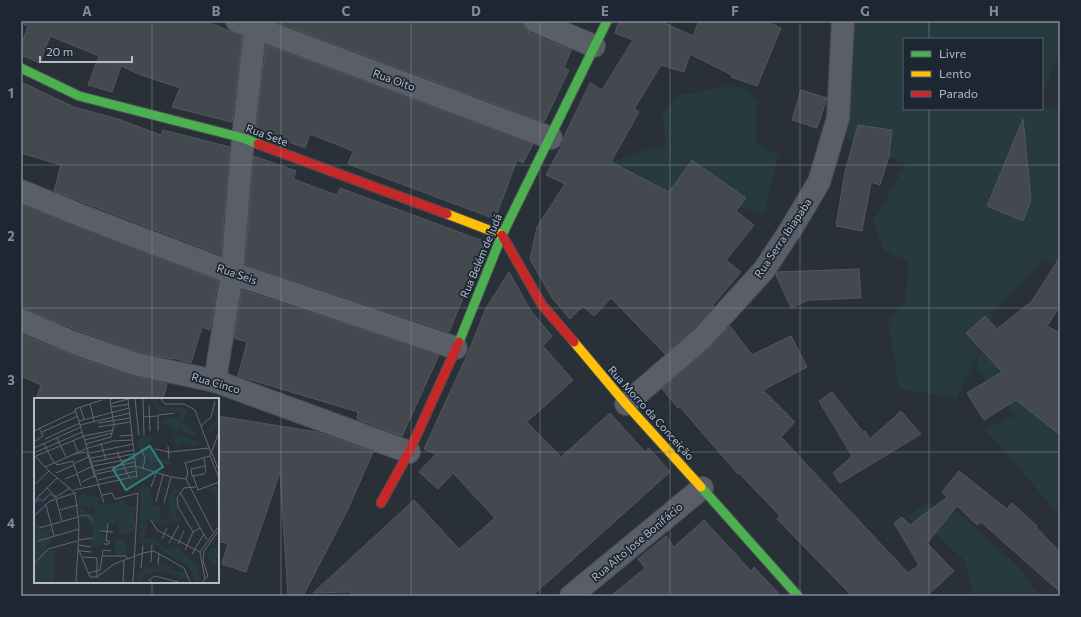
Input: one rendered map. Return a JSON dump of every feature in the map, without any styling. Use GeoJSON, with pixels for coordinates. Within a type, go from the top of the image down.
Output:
{"type":"FeatureCollection","features":[{"type":"Feature","properties":{"kind":"street"},"geometry":{"type":"LineString","coordinates":[[535,21],[594,46]]}},
{"type":"Feature","properties":{"kind":"street","name":"Rua Belém de Judá"},"geometry":{"type":"LineString","coordinates":[[381,503],[409,452],[456,348],[502,235],[551,138],[607,21]]}},
{"type":"Feature","properties":{"kind":"street","name":"Rua Serra Ibiapaba"},"geometry":{"type":"LineString","coordinates":[[626,404],[702,338],[764,270],[819,182],[838,118],[843,21]]}},
{"type":"Feature","properties":{"kind":"street"},"geometry":{"type":"LineString","coordinates":[[215,381],[232,273],[243,138],[249,23]]}},
{"type":"Feature","properties":{"kind":"street","name":"Rua Oito"},"geometry":{"type":"LineString","coordinates":[[249,23],[551,138]]}},
{"type":"Feature","properties":{"kind":"street","name":"Rua Sete"},"geometry":{"type":"LineString","coordinates":[[21,68],[79,96],[243,138],[502,235]]}},
{"type":"Feature","properties":{"kind":"street","name":"Rua Seis"},"geometry":{"type":"LineString","coordinates":[[21,191],[232,273],[456,348]]}},
{"type":"Feature","properties":{"kind":"street","name":"Rua Morro da Conceição"},"geometry":{"type":"LineString","coordinates":[[502,235],[542,305],[626,404],[798,596]]}},
{"type":"Feature","properties":{"kind":"street","name":"Rua Cinco"},"geometry":{"type":"LineString","coordinates":[[21,320],[72,342],[135,364],[215,381],[409,452]]}},
{"type":"Feature","properties":{"kind":"street","name":"Rua Alto Jose Bonifácio"},"geometry":{"type":"LineString","coordinates":[[571,596],[702,488]]}},
{"type":"Feature","properties":{"kind":"green space"},"geometry":{"type":"Polygon","coordinates":[[[848,21],[1060,21],[1060,54],[1043,89],[1043,38],[903,38],[903,110],[1043,110],[1043,106],[1060,110],[1060,261],[1042,261],[994,312],[984,340],[1060,391],[1060,516],[985,429],[1016,415],[976,369],[983,343],[956,399],[899,388],[888,320],[906,299],[908,262],[885,251],[873,222],[906,164],[842,136],[848,21]]]}},
{"type":"Feature","properties":{"kind":"green space"},"geometry":{"type":"Polygon","coordinates":[[[722,87],[746,87],[757,104],[756,143],[778,155],[764,215],[722,201],[603,185],[616,161],[645,150],[666,146],[662,113],[680,94],[696,93],[722,87]]]}},
{"type":"Feature","properties":{"kind":"green space"},"geometry":{"type":"Polygon","coordinates":[[[926,504],[955,509],[992,545],[1018,566],[1039,596],[974,596],[964,560],[936,534],[906,517],[926,504]]]}},
{"type":"Feature","properties":{"kind":"building"},"geometry":{"type":"Polygon","coordinates":[[[21,21],[205,21],[242,36],[232,122],[172,107],[180,88],[141,75],[121,66],[112,92],[88,85],[99,56],[50,36],[40,63],[21,56],[21,46],[28,26],[21,23],[21,21]]]}},
{"type":"Feature","properties":{"kind":"building"},"geometry":{"type":"Polygon","coordinates":[[[273,21],[523,21],[525,28],[530,33],[571,50],[564,68],[569,70],[544,122],[273,21]]]}},
{"type":"Feature","properties":{"kind":"building"},"geometry":{"type":"Polygon","coordinates":[[[619,21],[660,21],[693,36],[699,21],[765,21],[781,28],[757,86],[731,77],[732,75],[690,54],[684,72],[661,65],[634,109],[639,112],[611,162],[669,192],[692,160],[746,198],[736,211],[754,225],[726,260],[741,272],[713,305],[714,306],[693,329],[665,354],[611,298],[594,316],[583,306],[570,319],[552,298],[530,259],[537,227],[565,184],[546,175],[563,143],[563,139],[590,83],[602,90],[633,40],[615,33],[619,21]]]}},
{"type":"Feature","properties":{"kind":"building"},"geometry":{"type":"Polygon","coordinates":[[[266,45],[533,144],[523,163],[517,160],[495,219],[348,164],[353,151],[310,134],[305,148],[256,130],[266,45]]]}},
{"type":"Feature","properties":{"kind":"building"},"geometry":{"type":"Polygon","coordinates":[[[21,82],[74,107],[118,119],[161,135],[163,130],[230,147],[221,255],[54,191],[61,165],[21,153],[21,82]]]}},
{"type":"Feature","properties":{"kind":"building"},"geometry":{"type":"Polygon","coordinates":[[[801,90],[827,98],[817,128],[792,120],[801,90]]]}},
{"type":"Feature","properties":{"kind":"building"},"geometry":{"type":"Polygon","coordinates":[[[1023,119],[1031,200],[1023,221],[987,206],[1023,119]]]}},
{"type":"Feature","properties":{"kind":"building"},"geometry":{"type":"Polygon","coordinates":[[[858,125],[892,130],[889,156],[880,185],[871,182],[862,231],[836,226],[845,172],[858,125]]]}},
{"type":"Feature","properties":{"kind":"building"},"geometry":{"type":"Polygon","coordinates":[[[254,156],[296,171],[293,179],[337,195],[340,188],[486,242],[449,332],[245,264],[254,156]]]}},
{"type":"Feature","properties":{"kind":"building"},"geometry":{"type":"Polygon","coordinates":[[[21,204],[218,281],[210,330],[202,327],[191,363],[174,358],[138,352],[21,308],[21,204]]]}},
{"type":"Feature","properties":{"kind":"building"},"geometry":{"type":"Polygon","coordinates":[[[1060,257],[1060,306],[1047,326],[1060,333],[1060,435],[1016,400],[984,420],[967,393],[1002,372],[966,333],[985,316],[997,329],[1032,301],[1060,257]]]}},
{"type":"Feature","properties":{"kind":"building"},"geometry":{"type":"Polygon","coordinates":[[[859,269],[861,298],[809,300],[791,308],[776,275],[777,272],[859,269]]]}},
{"type":"Feature","properties":{"kind":"building"},"geometry":{"type":"Polygon","coordinates":[[[509,272],[531,311],[552,336],[543,346],[573,380],[527,422],[561,457],[610,413],[645,452],[649,448],[670,472],[532,596],[353,596],[349,592],[313,593],[414,500],[459,549],[495,518],[453,473],[438,489],[419,472],[436,454],[424,449],[468,353],[486,308],[509,272]]]}},
{"type":"Feature","properties":{"kind":"building"},"geometry":{"type":"Polygon","coordinates":[[[242,290],[439,355],[402,436],[357,419],[358,412],[238,376],[247,342],[234,338],[242,290]]]}},
{"type":"Feature","properties":{"kind":"building"},"geometry":{"type":"Polygon","coordinates":[[[730,326],[752,355],[791,336],[807,367],[763,390],[795,422],[781,437],[908,573],[919,565],[894,523],[902,517],[910,525],[947,497],[942,492],[959,471],[1007,509],[1012,503],[1037,526],[1036,527],[1060,552],[1060,592],[981,522],[977,525],[957,506],[927,543],[954,571],[928,595],[929,596],[852,596],[777,519],[780,516],[739,473],[738,474],[679,406],[678,408],[662,389],[710,347],[730,326]]]}},
{"type":"Feature","properties":{"kind":"building"},"geometry":{"type":"Polygon","coordinates":[[[21,334],[68,354],[131,376],[167,384],[163,398],[36,398],[41,385],[21,376],[21,334]]]}},
{"type":"Feature","properties":{"kind":"building"},"geometry":{"type":"Polygon","coordinates":[[[832,392],[870,439],[901,411],[921,434],[840,483],[833,473],[852,456],[819,401],[832,392]]]}},
{"type":"Feature","properties":{"kind":"building"},"geometry":{"type":"Polygon","coordinates":[[[219,416],[317,432],[373,452],[348,509],[303,596],[288,596],[280,472],[246,572],[222,564],[228,543],[219,542],[219,416]]]}},
{"type":"Feature","properties":{"kind":"building"},"geometry":{"type":"Polygon","coordinates":[[[704,520],[751,571],[754,567],[781,596],[611,596],[645,568],[638,559],[666,536],[674,547],[704,520]]]}},
{"type":"Feature","properties":{"kind":"traffic: fast"},"geometry":{"type":"LineString","coordinates":[[459,342],[502,235],[607,21]]}},
{"type":"Feature","properties":{"kind":"traffic: fast"},"geometry":{"type":"LineString","coordinates":[[21,68],[79,96],[243,138],[258,144]]}},
{"type":"Feature","properties":{"kind":"traffic: fast"},"geometry":{"type":"LineString","coordinates":[[701,487],[798,596]]}},
{"type":"Feature","properties":{"kind":"traffic: slow"},"geometry":{"type":"LineString","coordinates":[[447,214],[502,235]]}},
{"type":"Feature","properties":{"kind":"traffic: slow"},"geometry":{"type":"LineString","coordinates":[[574,342],[626,404],[701,487]]}},
{"type":"Feature","properties":{"kind":"traffic: jam"},"geometry":{"type":"LineString","coordinates":[[258,144],[447,214]]}},
{"type":"Feature","properties":{"kind":"traffic: jam"},"geometry":{"type":"LineString","coordinates":[[502,235],[542,305],[574,342]]}},
{"type":"Feature","properties":{"kind":"traffic: jam"},"geometry":{"type":"LineString","coordinates":[[381,503],[409,452],[459,342]]}}]}
